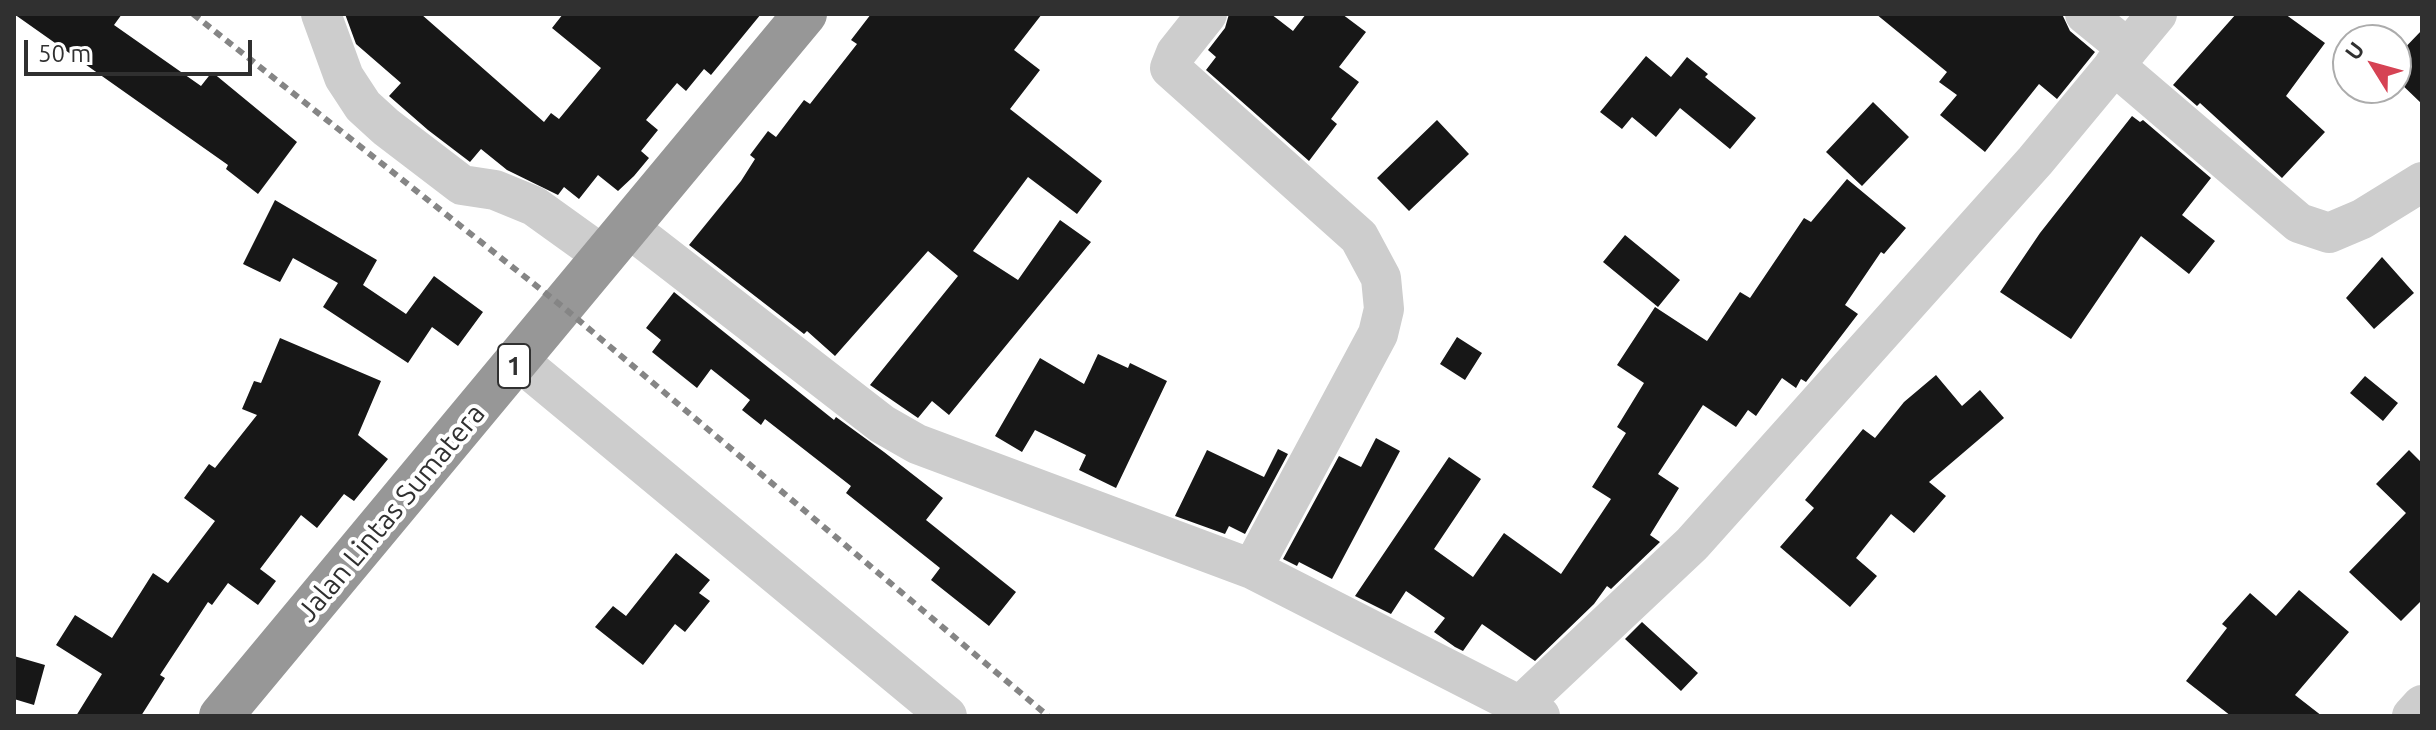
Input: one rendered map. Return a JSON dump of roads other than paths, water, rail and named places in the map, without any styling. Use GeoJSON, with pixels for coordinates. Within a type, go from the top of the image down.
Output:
{"type":"FeatureCollection","features":[{"type":"Feature","properties":{"kind":"highway","name":"Jalan Lintas Sumatera"},"geometry":{"type":"LineString","coordinates":[[221,716],[805,14]]}},
{"type":"Feature","properties":{"kind":"street"},"geometry":{"type":"LineString","coordinates":[[321,14],[344,77],[363,106],[462,185],[495,190],[617,242],[882,424],[906,437],[1252,569],[1531,710],[1692,544],[2035,161],[2157,14]]}},
{"type":"Feature","properties":{"kind":"street"},"geometry":{"type":"LineString","coordinates":[[1207,14],[1176,53],[1170,68],[1359,237],[1381,278],[1384,309],[1378,334],[1252,569]]}},
{"type":"Feature","properties":{"kind":"street"},"geometry":{"type":"LineString","coordinates":[[2085,14],[2121,57],[2299,223],[2329,233],[2362,219],[2422,182]]}},
{"type":"Feature","properties":{"kind":"street"},"geometry":{"type":"LineString","coordinates":[[519,361],[947,716]]}},
{"type":"Feature","properties":{"kind":"street"},"geometry":{"type":"LineString","coordinates":[[2412,716],[2422,705]]}},
{"type":"Feature","properties":{"kind":"railway"},"geometry":{"type":"LineString","coordinates":[[193,14],[563,307],[1048,716]]}}]}
